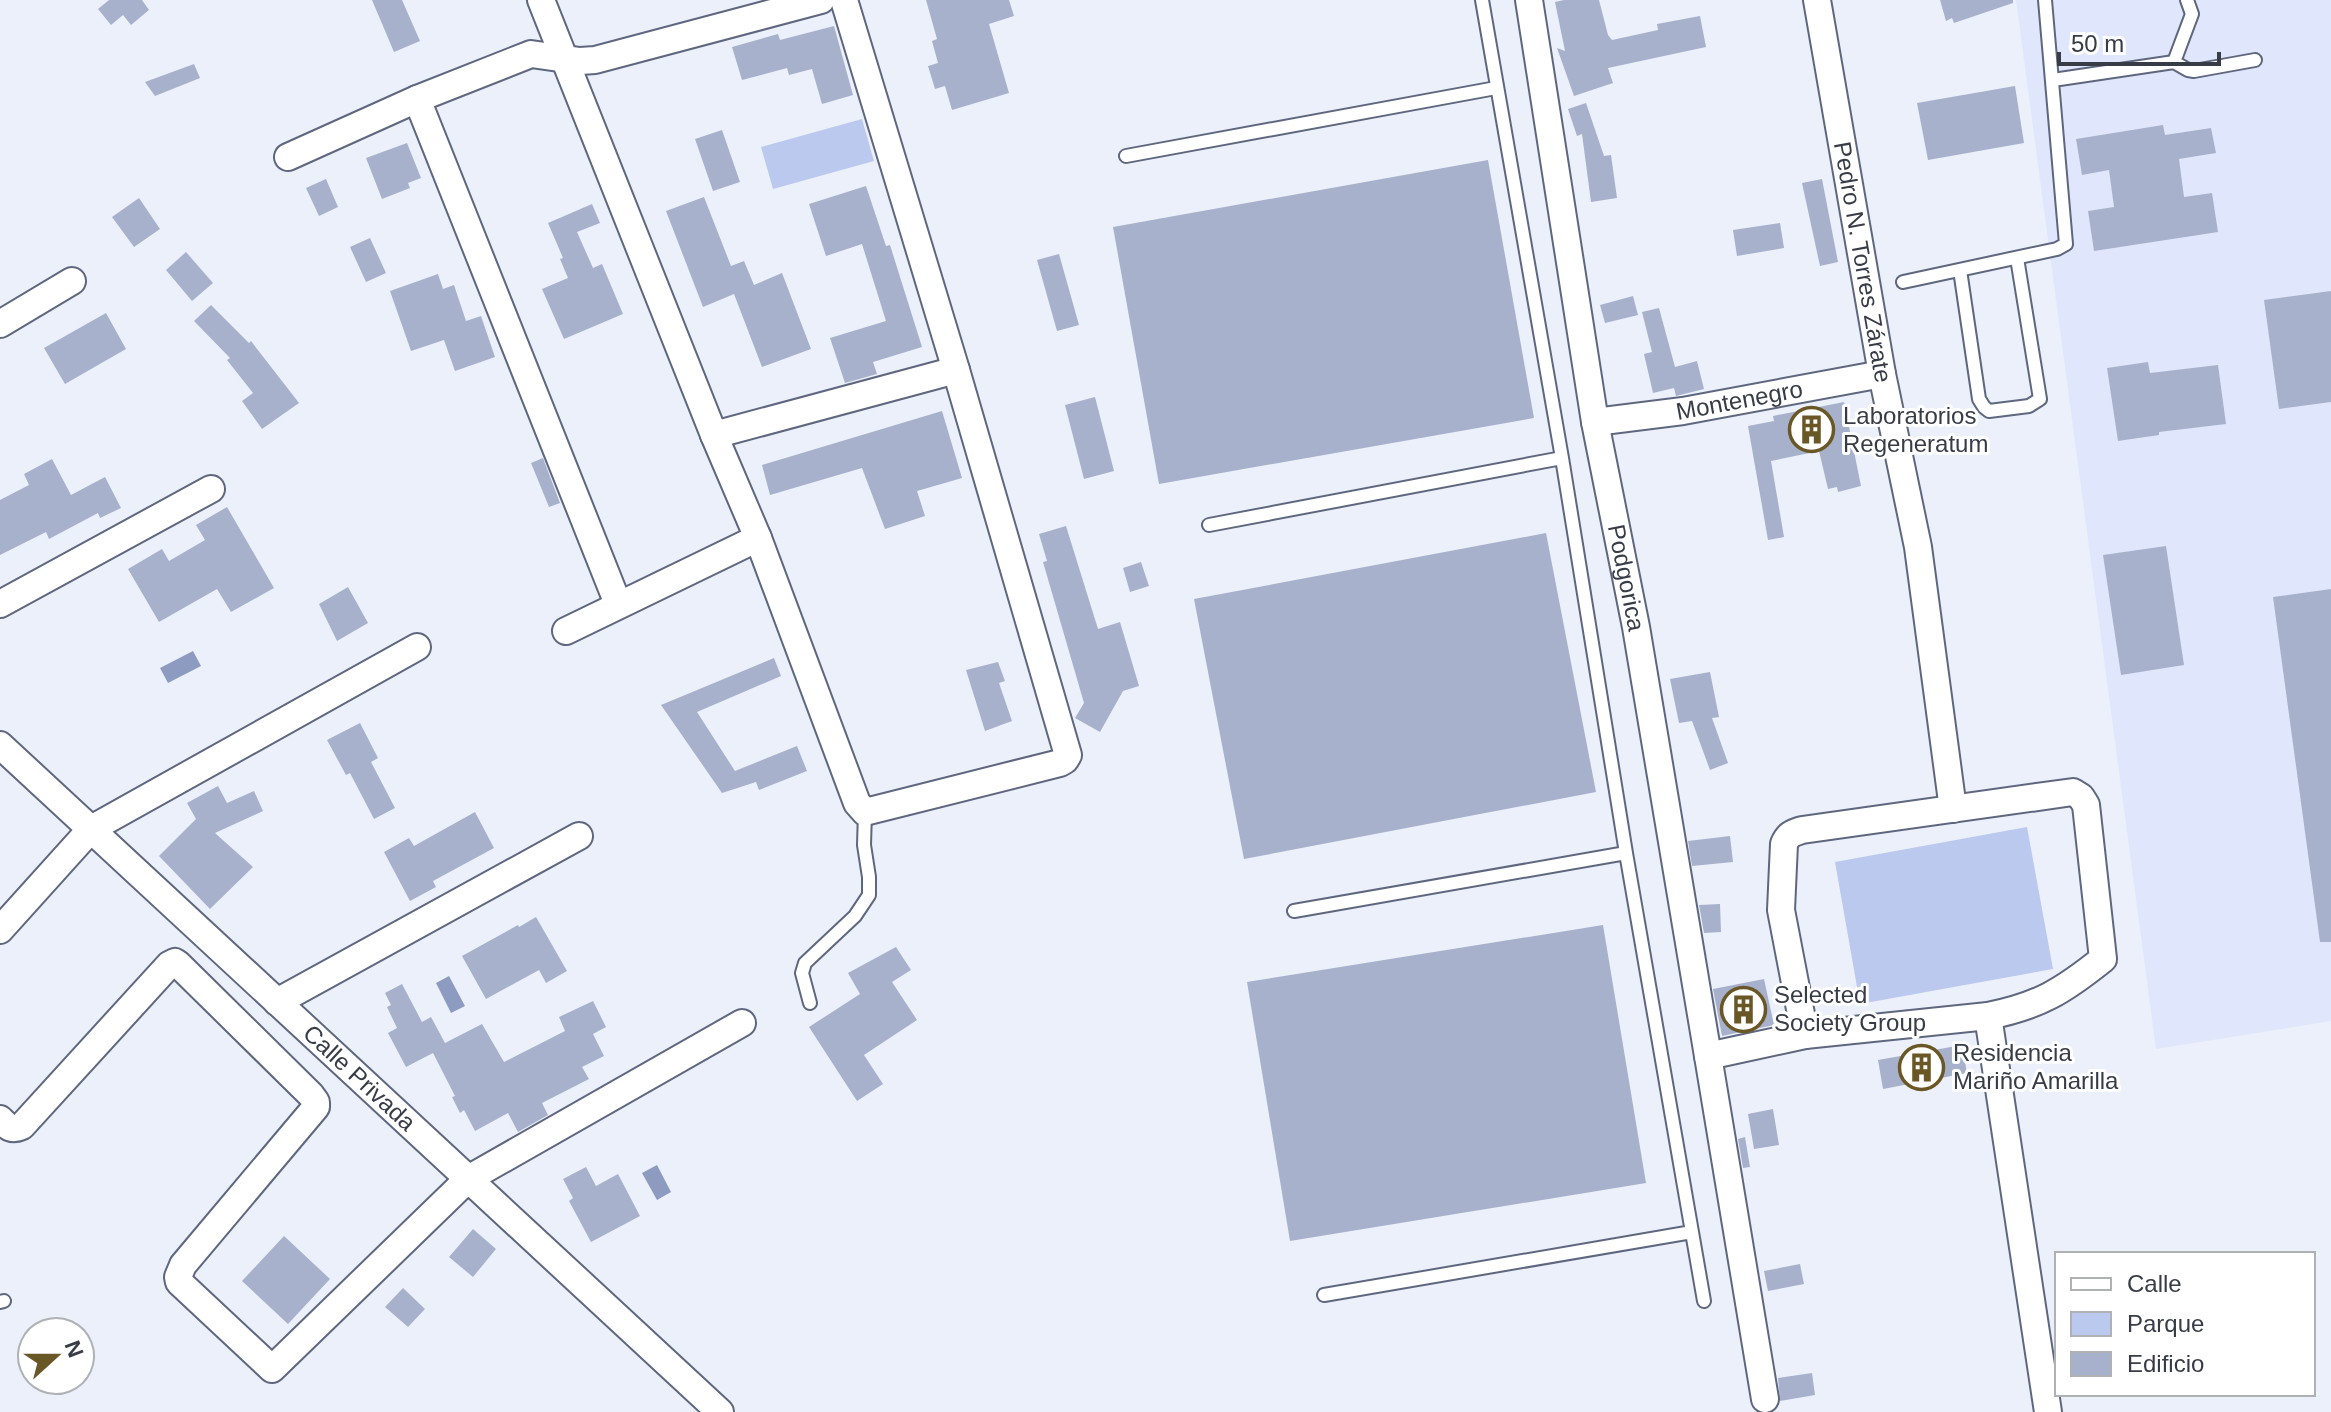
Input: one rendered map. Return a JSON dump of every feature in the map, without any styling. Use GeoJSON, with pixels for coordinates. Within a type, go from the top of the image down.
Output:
{"type":"FeatureCollection","features":[{"type":"Feature","properties":{"kind":"street"},"geometry":{"type":"LineString","coordinates":[[541,0],[758,538],[857,803],[865,812],[1060,763],[1067,758],[956,370],[844,0]]}},
{"type":"Feature","properties":{"kind":"street"},"geometry":{"type":"LineString","coordinates":[[288,157],[417,99],[531,54],[595,60],[821,0]]}},
{"type":"Feature","properties":{"kind":"street","name":"Podgorica"},"geometry":{"type":"LineString","coordinates":[[1529,0],[1595,422],[1636,627],[1765,1399]]}},
{"type":"Feature","properties":{"kind":"street","name":"Pedro N. Torres Zárate"},"geometry":{"type":"LineString","coordinates":[[1817,0],[1882,374],[1918,547],[1953,809]]}},
{"type":"Feature","properties":{"kind":"street"},"geometry":{"type":"LineString","coordinates":[[417,99],[618,604]]}},
{"type":"Feature","properties":{"kind":"street"},"geometry":{"type":"LineString","coordinates":[[0,324],[72,281]]}},
{"type":"Feature","properties":{"kind":"street"},"geometry":{"type":"LineString","coordinates":[[714,435],[956,370]]}},
{"type":"Feature","properties":{"kind":"street","name":"Montenegro"},"geometry":{"type":"LineString","coordinates":[[1595,422],[1683,411],[1882,374]]}},
{"type":"Feature","properties":{"kind":"street"},"geometry":{"type":"LineString","coordinates":[[0,604],[211,489]]}},
{"type":"Feature","properties":{"kind":"street"},"geometry":{"type":"LineString","coordinates":[[566,631],[758,538]]}},
{"type":"Feature","properties":{"kind":"street"},"geometry":{"type":"LineString","coordinates":[[0,930],[91,829],[417,647]]}},
{"type":"Feature","properties":{"kind":"street","name":"Calle Privada"},"geometry":{"type":"LineString","coordinates":[[0,745],[720,1412]]}},
{"type":"Feature","properties":{"kind":"street"},"geometry":{"type":"LineString","coordinates":[[1708,1056],[1805,1035],[2014,1011],[2042,1002],[2070,985],[2103,959],[2086,805],[2081,797],[2073,792],[1802,830],[1787,837],[1784,844],[1781,910],[1805,1035]]}},
{"type":"Feature","properties":{"kind":"street"},"geometry":{"type":"LineString","coordinates":[[277,1002],[579,836]]}},
{"type":"Feature","properties":{"kind":"street"},"geometry":{"type":"LineString","coordinates":[[0,1119],[8,1128],[22,1126],[169,965],[178,964],[316,1102],[316,1107],[183,1265],[178,1277],[179,1282],[272,1369],[468,1179],[742,1023]]}},
{"type":"Feature","properties":{"kind":"street"},"geometry":{"type":"LineString","coordinates":[[1988,1016],[2048,1412]]}},
{"type":"Feature","properties":{"kind":"lane"},"geometry":{"type":"LineString","coordinates":[[1482,0],[1704,1301]]}},
{"type":"Feature","properties":{"kind":"lane"},"geometry":{"type":"LineString","coordinates":[[1903,282],[2057,249],[2066,244],[2045,0]]}},
{"type":"Feature","properties":{"kind":"lane"},"geometry":{"type":"LineString","coordinates":[[2174,62],[2192,14],[2187,0]]}},
{"type":"Feature","properties":{"kind":"lane"},"geometry":{"type":"LineString","coordinates":[[2053,80],[2174,62],[2194,71],[2255,60]]}},
{"type":"Feature","properties":{"kind":"lane"},"geometry":{"type":"LineString","coordinates":[[1126,156],[1496,88]]}},
{"type":"Feature","properties":{"kind":"lane"},"geometry":{"type":"LineString","coordinates":[[1960,270],[1979,399],[1989,411],[2029,406],[2040,399],[2017,258]]}},
{"type":"Feature","properties":{"kind":"lane"},"geometry":{"type":"LineString","coordinates":[[1209,525],[1562,458]]}},
{"type":"Feature","properties":{"kind":"lane"},"geometry":{"type":"LineString","coordinates":[[810,1003],[802,973],[805,963],[855,916],[869,895],[864,845],[865,812]]}},
{"type":"Feature","properties":{"kind":"lane"},"geometry":{"type":"LineString","coordinates":[[1294,911],[1626,853]]}},
{"type":"Feature","properties":{"kind":"lane"},"geometry":{"type":"LineString","coordinates":[[1324,1295],[1692,1232]]}},
{"type":"Feature","properties":{"kind":"shaded area"},"geometry":{"type":"Polygon","coordinates":[[[2016,0],[2331,0],[2331,1021],[2156,1049],[2016,0]]]}},
{"type":"Feature","properties":{"kind":"shaded area"},"geometry":{"type":"Polygon","coordinates":[[[193,651],[201,666],[168,683],[160,668],[193,651]]]}},
{"type":"Feature","properties":{"kind":"shaded area"},"geometry":{"type":"Polygon","coordinates":[[[449,976],[465,1006],[451,1013],[436,983],[449,976]]]}},
{"type":"Feature","properties":{"kind":"shaded area"},"geometry":{"type":"Polygon","coordinates":[[[657,1165],[671,1192],[657,1200],[642,1173],[657,1165]]]}},
{"type":"Feature","properties":{"kind":"green space"},"geometry":{"type":"Polygon","coordinates":[[[862,119],[874,161],[773,189],[761,147],[862,119]]]}},
{"type":"Feature","properties":{"kind":"green space"},"geometry":{"type":"Polygon","coordinates":[[[2027,827],[2053,969],[1860,1004],[1835,862],[2027,827]]]}},
{"type":"Feature","properties":{"kind":"building"},"geometry":{"type":"Polygon","coordinates":[[[109,0],[142,0],[149,10],[131,25],[123,15],[111,25],[98,9],[109,0]]]}},
{"type":"Feature","properties":{"kind":"building"},"geometry":{"type":"Polygon","coordinates":[[[372,0],[402,0],[420,41],[394,52],[372,0]]]}},
{"type":"Feature","properties":{"kind":"building"},"geometry":{"type":"Polygon","coordinates":[[[926,0],[1009,0],[1014,16],[989,24],[1009,93],[952,110],[945,86],[935,89],[928,66],[938,63],[932,41],[937,39],[926,0]]]}},
{"type":"Feature","properties":{"kind":"building"},"geometry":{"type":"Polygon","coordinates":[[[1599,0],[1612,40],[1658,30],[1657,24],[1700,16],[1706,47],[1608,68],[1613,83],[1574,96],[1557,48],[1565,51],[1555,2],[1599,0]]]}},
{"type":"Feature","properties":{"kind":"building"},"geometry":{"type":"Polygon","coordinates":[[[1940,0],[2013,0],[2013,3],[1954,23],[1952,18],[1946,21],[1940,0]]]}},
{"type":"Feature","properties":{"kind":"building"},"geometry":{"type":"Polygon","coordinates":[[[834,26],[853,95],[822,104],[812,69],[789,75],[787,68],[742,80],[732,47],[778,34],[780,40],[834,26]]]}},
{"type":"Feature","properties":{"kind":"building"},"geometry":{"type":"Polygon","coordinates":[[[194,64],[200,78],[155,96],[145,82],[194,64]]]}},
{"type":"Feature","properties":{"kind":"building"},"geometry":{"type":"Polygon","coordinates":[[[2015,86],[2024,143],[1928,160],[1917,103],[2015,86]]]}},
{"type":"Feature","properties":{"kind":"building"},"geometry":{"type":"Polygon","coordinates":[[[1586,103],[1604,156],[1611,155],[1617,198],[1591,202],[1582,134],[1577,136],[1568,109],[1586,103]]]}},
{"type":"Feature","properties":{"kind":"building"},"geometry":{"type":"Polygon","coordinates":[[[2163,125],[2165,135],[2211,128],[2216,153],[2179,159],[2184,197],[2212,193],[2218,232],[2094,251],[2088,211],[2114,207],[2109,170],[2082,175],[2076,139],[2163,125]]]}},
{"type":"Feature","properties":{"kind":"building"},"geometry":{"type":"Polygon","coordinates":[[[722,130],[740,182],[713,191],[695,139],[722,130]]]}},
{"type":"Feature","properties":{"kind":"building"},"geometry":{"type":"Polygon","coordinates":[[[407,143],[421,178],[408,183],[410,188],[382,199],[366,158],[407,143]]]}},
{"type":"Feature","properties":{"kind":"building"},"geometry":{"type":"Polygon","coordinates":[[[1488,160],[1534,418],[1159,484],[1113,227],[1488,160]]]}},
{"type":"Feature","properties":{"kind":"building"},"geometry":{"type":"Polygon","coordinates":[[[326,179],[338,207],[319,216],[306,188],[326,179]]]}},
{"type":"Feature","properties":{"kind":"building"},"geometry":{"type":"Polygon","coordinates":[[[1822,179],[1838,262],[1820,266],[1802,183],[1822,179]]]}},
{"type":"Feature","properties":{"kind":"building"},"geometry":{"type":"Polygon","coordinates":[[[866,186],[886,246],[890,245],[922,347],[873,362],[877,374],[845,383],[830,338],[886,321],[862,244],[826,256],[809,204],[866,186]]]}},
{"type":"Feature","properties":{"kind":"building"},"geometry":{"type":"Polygon","coordinates":[[[704,197],[731,266],[744,261],[754,285],[782,273],[811,349],[762,367],[734,294],[703,307],[666,211],[704,197]]]}},
{"type":"Feature","properties":{"kind":"building"},"geometry":{"type":"Polygon","coordinates":[[[139,198],[160,229],[134,247],[112,217],[139,198]]]}},
{"type":"Feature","properties":{"kind":"building"},"geometry":{"type":"Polygon","coordinates":[[[592,204],[600,223],[577,232],[593,268],[602,264],[623,314],[564,339],[542,289],[568,278],[548,223],[592,204]]]}},
{"type":"Feature","properties":{"kind":"building"},"geometry":{"type":"Polygon","coordinates":[[[1780,223],[1784,248],[1737,256],[1733,230],[1780,223]]]}},
{"type":"Feature","properties":{"kind":"building"},"geometry":{"type":"Polygon","coordinates":[[[370,238],[386,273],[366,282],[350,247],[370,238]]]}},
{"type":"Feature","properties":{"kind":"building"},"geometry":{"type":"Polygon","coordinates":[[[186,252],[213,283],[192,301],[166,270],[186,252]]]}},
{"type":"Feature","properties":{"kind":"building"},"geometry":{"type":"Polygon","coordinates":[[[1059,254],[1079,325],[1057,331],[1037,260],[1059,254]]]}},
{"type":"Feature","properties":{"kind":"building"},"geometry":{"type":"Polygon","coordinates":[[[438,274],[443,289],[454,285],[466,321],[481,316],[495,357],[455,371],[444,340],[411,351],[390,291],[438,274]]]}},
{"type":"Feature","properties":{"kind":"building"},"geometry":{"type":"Polygon","coordinates":[[[2331,291],[2331,402],[2279,409],[2264,300],[2331,291]]]}},
{"type":"Feature","properties":{"kind":"building"},"geometry":{"type":"Polygon","coordinates":[[[1633,296],[1638,315],[1605,323],[1600,305],[1633,296]]]}},
{"type":"Feature","properties":{"kind":"building"},"geometry":{"type":"Polygon","coordinates":[[[211,305],[249,343],[251,341],[299,403],[262,429],[242,401],[253,393],[227,360],[230,358],[194,321],[211,305]]]}},
{"type":"Feature","properties":{"kind":"building"},"geometry":{"type":"Polygon","coordinates":[[[1659,308],[1675,367],[1697,361],[1704,389],[1676,396],[1674,388],[1653,393],[1644,354],[1652,352],[1642,312],[1659,308]]]}},
{"type":"Feature","properties":{"kind":"building"},"geometry":{"type":"Polygon","coordinates":[[[106,313],[126,349],[65,384],[44,348],[106,313]]]}},
{"type":"Feature","properties":{"kind":"building"},"geometry":{"type":"Polygon","coordinates":[[[2148,362],[2150,373],[2218,365],[2226,424],[2159,432],[2159,435],[2118,441],[2107,368],[2148,362]]]}},
{"type":"Feature","properties":{"kind":"building"},"geometry":{"type":"Polygon","coordinates":[[[1095,397],[1114,471],[1084,479],[1065,405],[1095,397]]]}},
{"type":"Feature","properties":{"kind":"building"},"geometry":{"type":"Polygon","coordinates":[[[1844,402],[1861,486],[1838,492],[1837,487],[1828,489],[1819,451],[1771,461],[1784,537],[1768,540],[1748,426],[1774,421],[1773,416],[1844,402]]]}},
{"type":"Feature","properties":{"kind":"building"},"geometry":{"type":"Polygon","coordinates":[[[942,411],[962,478],[917,491],[925,516],[885,529],[862,468],[770,495],[762,465],[942,411]]]}},
{"type":"Feature","properties":{"kind":"building"},"geometry":{"type":"Polygon","coordinates":[[[543,458],[560,503],[549,507],[531,463],[543,458]]]}},
{"type":"Feature","properties":{"kind":"building"},"geometry":{"type":"Polygon","coordinates":[[[52,459],[71,495],[105,477],[121,508],[100,518],[98,513],[49,539],[46,532],[0,555],[0,500],[29,485],[24,474],[52,459]]]}},
{"type":"Feature","properties":{"kind":"building"},"geometry":{"type":"Polygon","coordinates":[[[227,507],[274,588],[231,612],[217,589],[159,622],[128,569],[162,549],[169,561],[205,540],[196,525],[227,507]]]}},
{"type":"Feature","properties":{"kind":"building"},"geometry":{"type":"Polygon","coordinates":[[[1066,526],[1098,629],[1120,622],[1139,686],[1123,691],[1100,732],[1075,718],[1084,703],[1043,562],[1047,561],[1039,534],[1066,526]]]}},
{"type":"Feature","properties":{"kind":"building"},"geometry":{"type":"Polygon","coordinates":[[[1546,533],[1596,792],[1244,859],[1194,599],[1546,533]]]}},
{"type":"Feature","properties":{"kind":"building"},"geometry":{"type":"Polygon","coordinates":[[[2166,546],[2184,665],[2121,675],[2103,555],[2166,546]]]}},
{"type":"Feature","properties":{"kind":"building"},"geometry":{"type":"Polygon","coordinates":[[[1141,562],[1149,586],[1130,592],[1123,568],[1141,562]]]}},
{"type":"Feature","properties":{"kind":"building"},"geometry":{"type":"Polygon","coordinates":[[[348,587],[368,623],[337,641],[319,604],[348,587]]]}},
{"type":"Feature","properties":{"kind":"building"},"geometry":{"type":"Polygon","coordinates":[[[2331,589],[2331,942],[2320,942],[2273,597],[2331,589]]]}},
{"type":"Feature","properties":{"kind":"building"},"geometry":{"type":"Polygon","coordinates":[[[774,658],[781,676],[697,712],[735,771],[797,746],[807,771],[759,790],[756,782],[722,793],[661,705],[774,658]]]}},
{"type":"Feature","properties":{"kind":"building"},"geometry":{"type":"Polygon","coordinates":[[[998,662],[1005,681],[999,683],[1012,721],[985,731],[966,670],[998,662]]]}},
{"type":"Feature","properties":{"kind":"building"},"geometry":{"type":"Polygon","coordinates":[[[1710,672],[1719,717],[1712,718],[1728,763],[1710,770],[1692,721],[1679,723],[1670,679],[1710,672]]]}},
{"type":"Feature","properties":{"kind":"building"},"geometry":{"type":"Polygon","coordinates":[[[360,723],[378,758],[371,762],[395,808],[374,819],[350,773],[346,775],[327,740],[360,723]]]}},
{"type":"Feature","properties":{"kind":"building"},"geometry":{"type":"Polygon","coordinates":[[[218,786],[227,803],[254,791],[263,811],[215,833],[253,867],[210,909],[159,856],[196,819],[187,803],[218,786]]]}},
{"type":"Feature","properties":{"kind":"building"},"geometry":{"type":"Polygon","coordinates":[[[475,812],[494,848],[433,881],[436,887],[410,901],[384,852],[409,838],[414,846],[475,812]]]}},
{"type":"Feature","properties":{"kind":"building"},"geometry":{"type":"Polygon","coordinates":[[[1730,836],[1733,862],[1692,866],[1688,841],[1730,836]]]}},
{"type":"Feature","properties":{"kind":"building"},"geometry":{"type":"Polygon","coordinates":[[[1720,904],[1721,932],[1704,933],[1699,905],[1720,904]]]}},
{"type":"Feature","properties":{"kind":"building"},"geometry":{"type":"Polygon","coordinates":[[[536,917],[567,971],[546,983],[539,970],[486,999],[462,956],[536,917]]]}},
{"type":"Feature","properties":{"kind":"building"},"geometry":{"type":"Polygon","coordinates":[[[1603,925],[1646,1183],[1290,1241],[1247,982],[1603,925]]]}},
{"type":"Feature","properties":{"kind":"building"},"geometry":{"type":"Polygon","coordinates":[[[896,947],[911,970],[892,982],[917,1020],[864,1055],[883,1084],[857,1101],[809,1027],[860,994],[848,973],[896,947]]]}},
{"type":"Feature","properties":{"kind":"building","name":"Selected Society Group"},"geometry":{"type":"Polygon","coordinates":[[[1764,979],[1774,1025],[1722,1036],[1713,989],[1764,979]]]}},
{"type":"Feature","properties":{"kind":"building"},"geometry":{"type":"Polygon","coordinates":[[[402,984],[422,1022],[431,1017],[445,1043],[482,1024],[504,1062],[565,1031],[559,1017],[593,1001],[606,1027],[593,1034],[604,1056],[582,1067],[589,1079],[542,1103],[548,1115],[518,1132],[508,1113],[475,1131],[464,1110],[460,1113],[452,1097],[455,1096],[433,1053],[406,1067],[388,1033],[397,1028],[387,1007],[391,1005],[385,993],[402,984]]]}},
{"type":"Feature","properties":{"kind":"building","name":"Residencia Mariño Amarilla"},"geometry":{"type":"Polygon","coordinates":[[[1962,1045],[1967,1073],[1883,1089],[1878,1060],[1962,1045]]]}},
{"type":"Feature","properties":{"kind":"building"},"geometry":{"type":"Polygon","coordinates":[[[1773,1109],[1779,1145],[1754,1149],[1748,1114],[1773,1109]]]}},
{"type":"Feature","properties":{"kind":"building"},"geometry":{"type":"Polygon","coordinates":[[[1745,1137],[1750,1167],[1743,1168],[1738,1139],[1745,1137]]]}},
{"type":"Feature","properties":{"kind":"building"},"geometry":{"type":"Polygon","coordinates":[[[586,1167],[596,1186],[618,1174],[640,1216],[591,1242],[569,1201],[573,1198],[563,1179],[586,1167]]]}},
{"type":"Feature","properties":{"kind":"building"},"geometry":{"type":"Polygon","coordinates":[[[473,1229],[496,1249],[473,1277],[449,1257],[473,1229]]]}},
{"type":"Feature","properties":{"kind":"building"},"geometry":{"type":"Polygon","coordinates":[[[284,1236],[330,1279],[288,1324],[242,1281],[284,1236]]]}},
{"type":"Feature","properties":{"kind":"building"},"geometry":{"type":"Polygon","coordinates":[[[1800,1264],[1804,1284],[1768,1291],[1764,1271],[1800,1264]]]}},
{"type":"Feature","properties":{"kind":"building"},"geometry":{"type":"Polygon","coordinates":[[[403,1288],[425,1309],[408,1327],[385,1307],[403,1288]]]}},
{"type":"Feature","properties":{"kind":"building"},"geometry":{"type":"Polygon","coordinates":[[[1812,1373],[1815,1395],[1780,1401],[1778,1378],[1812,1373]]]}},
{"type":"Feature","properties":{"kind":"place","name":"Laboratorios Regeneratum"},"geometry":{"type":"Point","coordinates":[1812,430]}},
{"type":"Feature","properties":{"kind":"place","name":"Selected Society Group"},"geometry":{"type":"Point","coordinates":[1743,1009]}},
{"type":"Feature","properties":{"kind":"place","name":"Residencia Mariño Amarilla"},"geometry":{"type":"Point","coordinates":[1922,1067]}}]}
